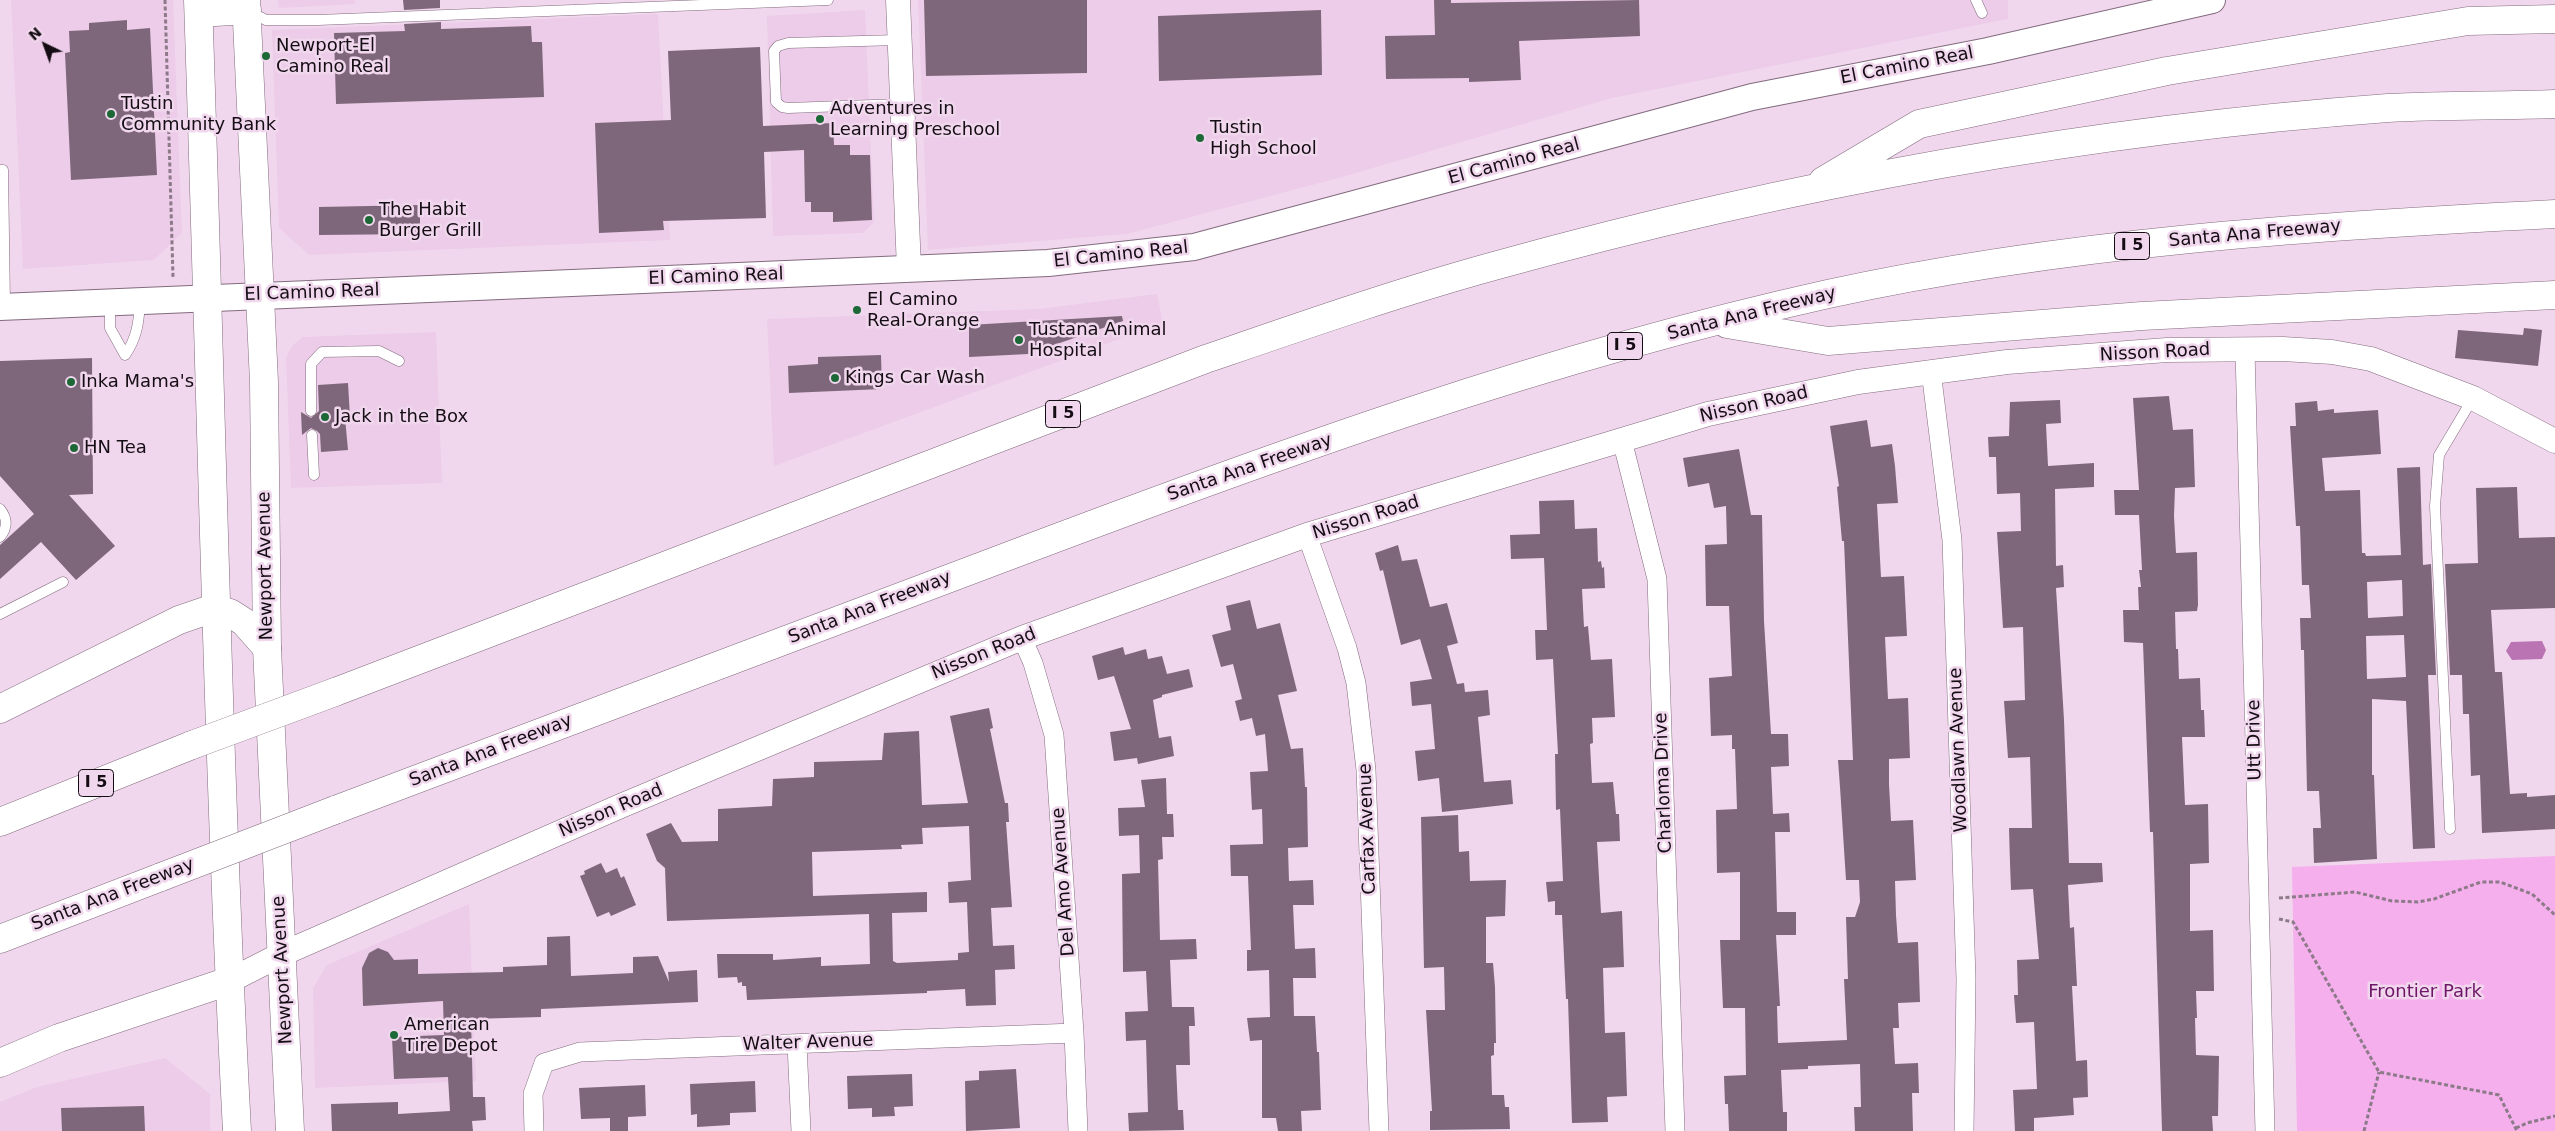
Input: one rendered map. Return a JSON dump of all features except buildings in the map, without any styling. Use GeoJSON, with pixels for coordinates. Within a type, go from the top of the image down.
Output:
{"type":"FeatureCollection","features":[{"type":"Feature","properties":{"kind":"main road","name":"El Camino Real"},"geometry":{"type":"LineString","coordinates":[[2,306],[1048,263],[1194,247],[1752,97],[1988,51],[2212,0]]}},
{"type":"Feature","properties":{"kind":"main road"},"geometry":{"type":"LineString","coordinates":[[237,1131],[214,608],[208,297],[199,6],[247,5]]}},
{"type":"Feature","properties":{"kind":"main road","name":"Newport Avenue"},"geometry":{"type":"LineString","coordinates":[[247,5],[264,382],[267,648],[290,1131]]}},
{"type":"Feature","properties":{"kind":"main road"},"geometry":{"type":"LineString","coordinates":[[1808,189],[1919,124],[2167,71],[2468,21],[2555,19]]}},
{"type":"Feature","properties":{"kind":"main road","name":"I 5"},"geometry":{"type":"LineString","coordinates":[[0,822],[192,745],[1203,360],[1339,314],[1492,266],[1640,228],[1808,189],[2019,152],[2224,123],[2391,108],[2555,104]]}},
{"type":"Feature","properties":{"kind":"main road","name":"Santa Ana Freeway"},"geometry":{"type":"LineString","coordinates":[[0,939],[335,810],[1160,499],[1535,370],[1715,322],[1831,294],[1994,264],[2151,244],[2376,223],[2555,214]]}},
{"type":"Feature","properties":{"kind":"main road"},"geometry":{"type":"LineString","coordinates":[[1715,322],[1828,341],[2142,316],[2555,295]]}},
{"type":"Feature","properties":{"kind":"main road"},"geometry":{"type":"LineString","coordinates":[[0,709],[179,620],[214,608],[230,613],[244,622],[267,648]]}},
{"type":"Feature","properties":{"kind":"main road"},"geometry":{"type":"LineString","coordinates":[[0,1063],[60,1038],[229,982]]}},
{"type":"Feature","properties":{"kind":"street"},"geometry":{"type":"LineString","coordinates":[[898,0],[909,269]]}},
{"type":"Feature","properties":{"kind":"street","name":"Nisson Road"},"geometry":{"type":"LineString","coordinates":[[229,982],[282,954],[632,801],[1022,638],[1307,535],[1734,408],[1858,382],[2007,362],[2131,353],[2244,350],[2332,352],[2371,359],[2473,398],[2555,441]]}},
{"type":"Feature","properties":{"kind":"street","name":"Utt Drive"},"geometry":{"type":"LineString","coordinates":[[2244,350],[2265,1131]]}},
{"type":"Feature","properties":{"kind":"street","name":"Woodlawn Avenue"},"geometry":{"type":"LineString","coordinates":[[1931,371],[1952,540],[1966,979],[1964,1131]]}},
{"type":"Feature","properties":{"kind":"street","name":"Charloma Drive"},"geometry":{"type":"LineString","coordinates":[[1622,440],[1657,579],[1674,1131]]}},
{"type":"Feature","properties":{"kind":"street","name":"Carfax Avenue"},"geometry":{"type":"LineString","coordinates":[[1307,535],[1347,648],[1361,718],[1366,770],[1379,1131]]}},
{"type":"Feature","properties":{"kind":"street","name":"Del Amo Avenue"},"geometry":{"type":"LineString","coordinates":[[1022,638],[1033,663],[1054,735],[1074,1033],[1078,1131]]}},
{"type":"Feature","properties":{"kind":"street","name":"Walter Avenue"},"geometry":{"type":"LineString","coordinates":[[534,1131],[533,1094],[544,1063],[580,1052],[1074,1033]]}},
{"type":"Feature","properties":{"kind":"street"},"geometry":{"type":"LineString","coordinates":[[797,1044],[802,1131]]}},
{"type":"Feature","properties":{"kind":"lane"},"geometry":{"type":"LineString","coordinates":[[247,5],[266,20],[318,20],[828,0]]}},
{"type":"Feature","properties":{"kind":"lane"},"geometry":{"type":"LineString","coordinates":[[1976,0],[1982,13]]}},
{"type":"Feature","properties":{"kind":"lane"},"geometry":{"type":"LineString","coordinates":[[899,40],[788,43],[778,46],[774,51],[776,102],[782,107],[788,108],[902,104]]}},
{"type":"Feature","properties":{"kind":"lane"},"geometry":{"type":"LineString","coordinates":[[1,170],[2,306]]}},
{"type":"Feature","properties":{"kind":"lane"},"geometry":{"type":"LineString","coordinates":[[110,302],[110,328],[125,355],[132,346],[139,326],[140,300]]}},
{"type":"Feature","properties":{"kind":"lane"},"geometry":{"type":"LineString","coordinates":[[312,411],[311,364],[322,352],[379,351],[399,361]]}},
{"type":"Feature","properties":{"kind":"lane"},"geometry":{"type":"LineString","coordinates":[[2450,829],[2435,506],[2439,455],[2473,398]]}},
{"type":"Feature","properties":{"kind":"lane"},"geometry":{"type":"LineString","coordinates":[[312,435],[314,475]]}},
{"type":"Feature","properties":{"kind":"lane"},"geometry":{"type":"LineString","coordinates":[[0,509],[6,520],[6,530],[0,537]]}},
{"type":"Feature","properties":{"kind":"lane"},"geometry":{"type":"LineString","coordinates":[[0,614],[63,582]]}},
{"type":"Feature","properties":{"kind":"path"},"geometry":{"type":"LineString","coordinates":[[165,0],[172,262]]}},
{"type":"Feature","properties":{"kind":"path"},"geometry":{"type":"LineString","coordinates":[[2259,907],[2355,892],[2392,901],[2418,902],[2434,899],[2481,882],[2500,882],[2532,894],[2555,915]]}},
{"type":"Feature","properties":{"kind":"path"},"geometry":{"type":"LineString","coordinates":[[2259,907],[2293,922],[2379,1072],[2364,1131]]}},
{"type":"Feature","properties":{"kind":"path"},"geometry":{"type":"LineString","coordinates":[[2379,1072],[2499,1094],[2517,1130],[2527,1123],[2555,1116]]}},
{"type":"Feature","properties":{"kind":"shaded area"},"geometry":{"type":"Polygon","coordinates":[[[11,0],[173,0],[182,233],[154,260],[23,269],[11,0]]]}},
{"type":"Feature","properties":{"kind":"shaded area"},"geometry":{"type":"Polygon","coordinates":[[[278,0],[355,0],[355,4],[279,8],[278,0]]]}},
{"type":"Feature","properties":{"kind":"shaded area","name":"Tustin High School"},"geometry":{"type":"Polygon","coordinates":[[[918,0],[2008,0],[2008,19],[1612,98],[1342,177],[1127,234],[928,250],[918,0]]]}},
{"type":"Feature","properties":{"kind":"shaded area","name":"Adventures in Learning Preschool"},"geometry":{"type":"Polygon","coordinates":[[[865,10],[874,222],[863,233],[773,236],[767,16],[865,10]]]}},
{"type":"Feature","properties":{"kind":"shaded area"},"geometry":{"type":"Polygon","coordinates":[[[658,14],[670,240],[309,255],[279,228],[272,30],[658,14]]]}},
{"type":"Feature","properties":{"kind":"shaded area"},"geometry":{"type":"Polygon","coordinates":[[[1157,294],[1163,323],[774,466],[767,319],[1039,309],[1157,294]]]}},
{"type":"Feature","properties":{"kind":"shaded area"},"geometry":{"type":"Polygon","coordinates":[[[436,332],[442,483],[291,488],[286,357],[293,345],[303,337],[436,332]]]}},
{"type":"Feature","properties":{"kind":"shaded area"},"geometry":{"type":"Polygon","coordinates":[[[2542,641],[2546,650],[2542,659],[2512,660],[2506,651],[2511,642],[2542,641]]]}},
{"type":"Feature","properties":{"kind":"shaded area","name":"American Tire Depot"},"geometry":{"type":"Polygon","coordinates":[[[469,904],[476,1081],[315,1088],[313,988],[327,965],[469,904]]]}},
{"type":"Feature","properties":{"kind":"shaded area"},"geometry":{"type":"Polygon","coordinates":[[[165,1058],[210,1094],[210,1131],[0,1131],[0,1102],[37,1087],[165,1058]]]}},
{"type":"Feature","properties":{"kind":"green space","name":"Frontier Park"},"geometry":{"type":"Polygon","coordinates":[[[2555,856],[2555,1131],[2297,1131],[2292,867],[2555,856]]]}},
{"type":"Feature","properties":{"kind":"place","name":"Newport-El Camino Real"},"geometry":{"type":"Point","coordinates":[266,56]}},
{"type":"Feature","properties":{"kind":"place","name":"Tustin Community Bank"},"geometry":{"type":"Point","coordinates":[111,114]}},
{"type":"Feature","properties":{"kind":"place","name":"Adventures in Learning Preschool"},"geometry":{"type":"Point","coordinates":[820,119]}},
{"type":"Feature","properties":{"kind":"place","name":"Tustin High School"},"geometry":{"type":"Point","coordinates":[1200,138]}},
{"type":"Feature","properties":{"kind":"place","name":"The Habit Burger Grill"},"geometry":{"type":"Point","coordinates":[369,220]}},
{"type":"Feature","properties":{"kind":"place","name":"El Camino Real-Orange"},"geometry":{"type":"Point","coordinates":[857,310]}},
{"type":"Feature","properties":{"kind":"place","name":"Tustana Animal Hospital"},"geometry":{"type":"Point","coordinates":[1019,340]}},
{"type":"Feature","properties":{"kind":"place","name":"Kings Car Wash"},"geometry":{"type":"Point","coordinates":[835,378]}},
{"type":"Feature","properties":{"kind":"place","name":"Inka Mama's"},"geometry":{"type":"Point","coordinates":[71,382]}},
{"type":"Feature","properties":{"kind":"place","name":"Jack in the Box"},"geometry":{"type":"Point","coordinates":[325,417]}},
{"type":"Feature","properties":{"kind":"place","name":"HN Tea"},"geometry":{"type":"Point","coordinates":[74,448]}},
{"type":"Feature","properties":{"kind":"place","name":"American Tire Depot"},"geometry":{"type":"Point","coordinates":[394,1035]}}]}
